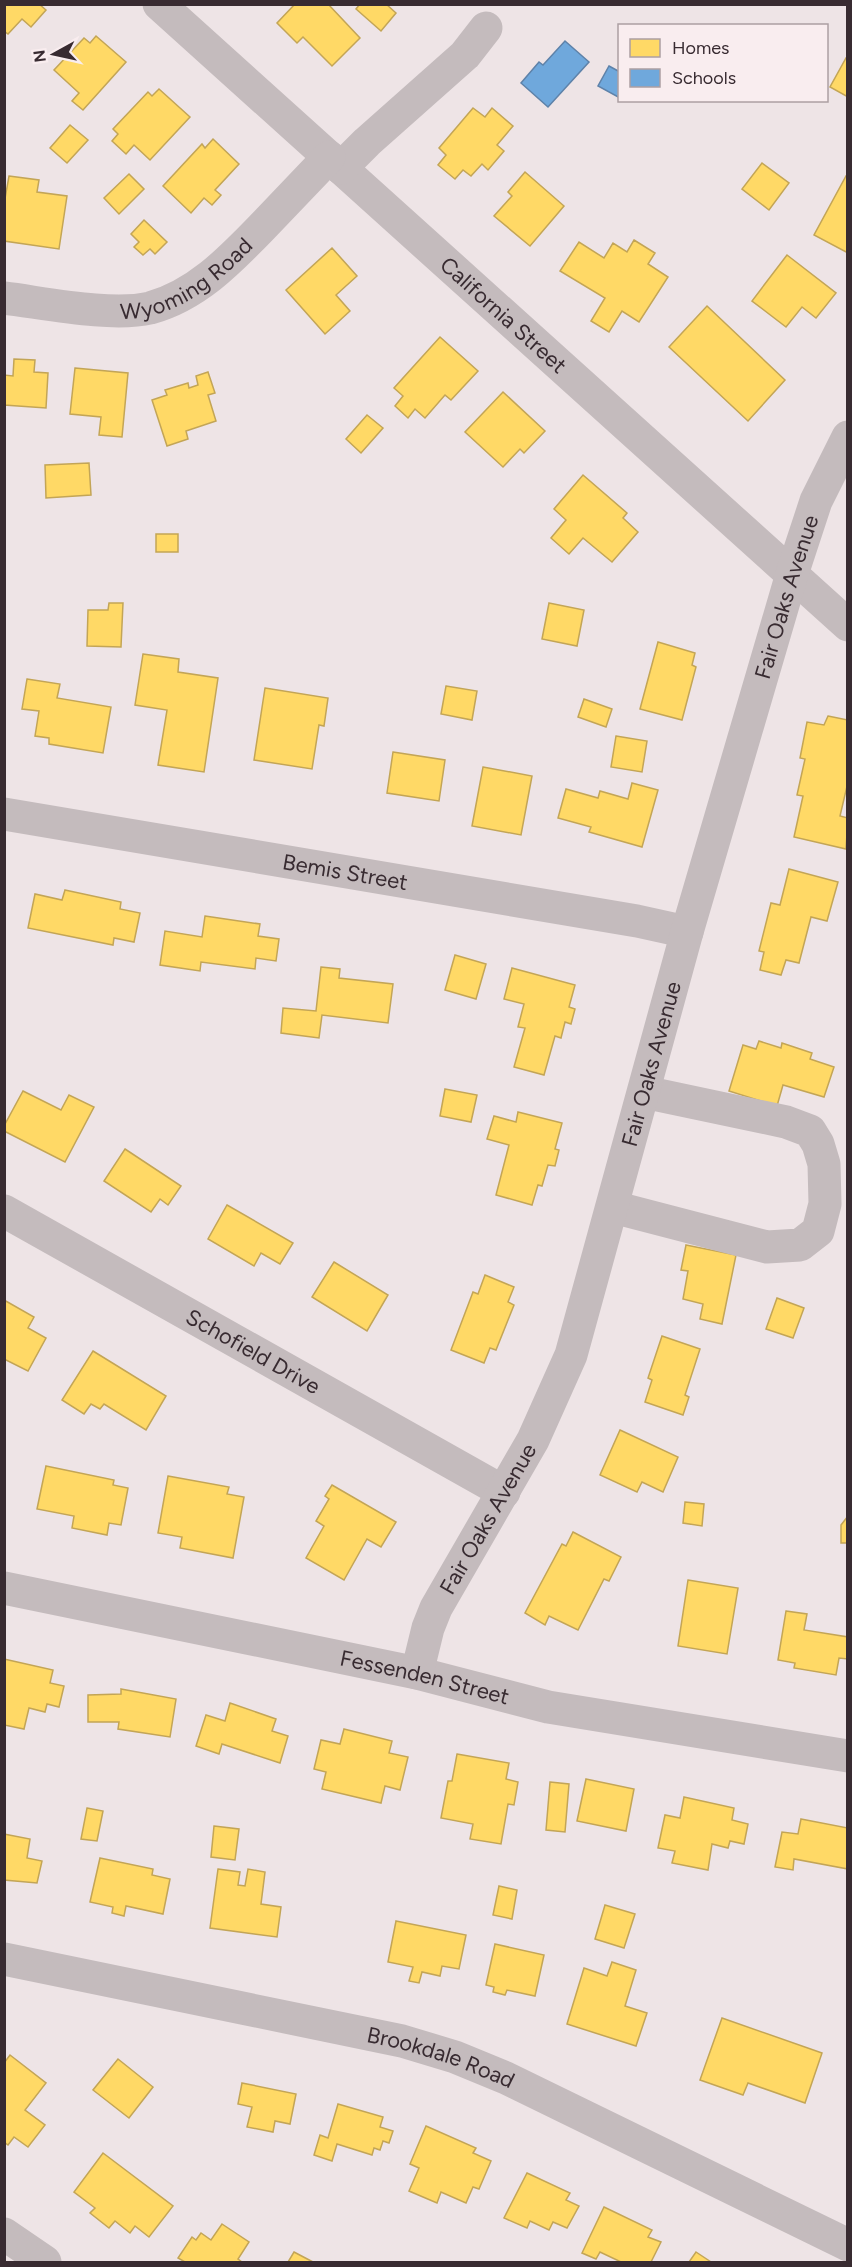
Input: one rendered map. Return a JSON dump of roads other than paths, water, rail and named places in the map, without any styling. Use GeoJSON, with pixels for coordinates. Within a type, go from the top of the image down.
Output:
{"type":"FeatureCollection","features":[{"type":"Feature","properties":{"kind":"street","name":"California Street"},"geometry":{"type":"LineString","coordinates":[[159,4],[848,625]]}},
{"type":"Feature","properties":{"kind":"street","name":"Wyoming Road"},"geometry":{"type":"LineString","coordinates":[[4,298],[116,310],[149,308],[202,284],[335,163],[367,142],[465,55],[486,28]]}},
{"type":"Feature","properties":{"kind":"street","name":"Fair Oaks Avenue"},"geometry":{"type":"LineString","coordinates":[[417,1673],[428,1628],[436,1608],[504,1492],[546,1413],[571,1355],[687,932],[792,574],[816,501],[848,437]]}},
{"type":"Feature","properties":{"kind":"street","name":"Bemis Street"},"geometry":{"type":"LineString","coordinates":[[4,814],[625,919],[687,932]]}},
{"type":"Feature","properties":{"kind":"street"},"geometry":{"type":"LineString","coordinates":[[613,1207],[767,1247],[800,1245],[818,1231],[825,1204],[824,1164],[818,1144],[810,1131],[786,1122],[644,1092]]}},
{"type":"Feature","properties":{"kind":"street","name":"Schofield Drive"},"geometry":{"type":"LineString","coordinates":[[4,1211],[504,1492]]}},
{"type":"Feature","properties":{"kind":"street","name":"Fessenden Street"},"geometry":{"type":"LineString","coordinates":[[4,1588],[417,1673],[548,1707],[848,1756]]}},
{"type":"Feature","properties":{"kind":"street","name":"Brookdale Road"},"geometry":{"type":"LineString","coordinates":[[4,1959],[402,2041],[455,2057],[506,2078],[848,2245]]}},
{"type":"Feature","properties":{"kind":"street"},"geometry":{"type":"LineString","coordinates":[[4,2234],[45,2262]]}}]}
